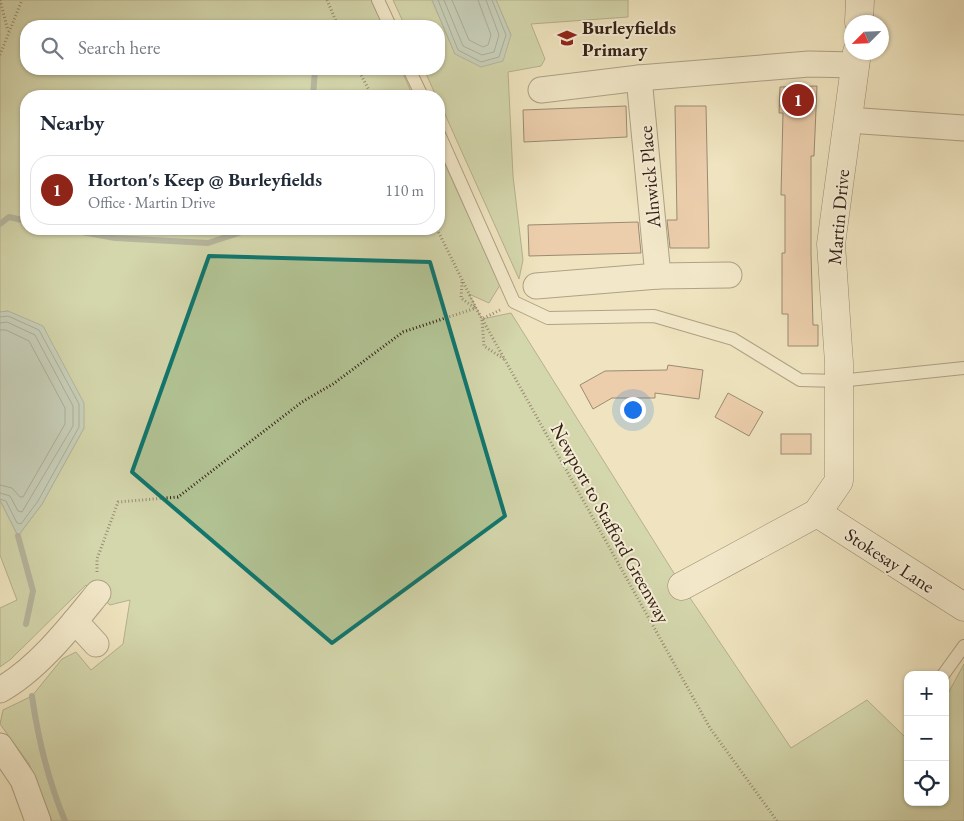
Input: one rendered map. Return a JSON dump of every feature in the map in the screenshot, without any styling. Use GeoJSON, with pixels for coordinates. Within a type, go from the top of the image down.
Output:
{"type":"FeatureCollection","features":[{"type":"Feature","properties":{"kind":"street"},"geometry":{"type":"LineString","coordinates":[[859,15],[860,0]]}},
{"type":"Feature","properties":{"kind":"street"},"geometry":{"type":"LineString","coordinates":[[541,90],[640,78],[844,60]]}},
{"type":"Feature","properties":{"kind":"street","name":"Martin Drive"},"geometry":{"type":"LineString","coordinates":[[817,513],[839,481],[839,381],[831,244],[857,60]]}},
{"type":"Feature","properties":{"kind":"street","name":"Alnwick Place"},"geometry":{"type":"LineString","coordinates":[[640,78],[658,276]]}},
{"type":"Feature","properties":{"kind":"street"},"geometry":{"type":"LineString","coordinates":[[848,120],[964,128]]}},
{"type":"Feature","properties":{"kind":"street"},"geometry":{"type":"LineString","coordinates":[[536,286],[658,276],[730,275]]}},
{"type":"Feature","properties":{"kind":"street"},"geometry":{"type":"LineString","coordinates":[[682,586],[817,513]]}},
{"type":"Feature","properties":{"kind":"street","name":"Stokesay Lane"},"geometry":{"type":"LineString","coordinates":[[817,513],[964,607]]}},
{"type":"Feature","properties":{"kind":"street"},"geometry":{"type":"LineString","coordinates":[[0,690],[19,680],[75,621],[98,593]]}},
{"type":"Feature","properties":{"kind":"street"},"geometry":{"type":"LineString","coordinates":[[75,621],[96,644]]}},
{"type":"Feature","properties":{"kind":"street"},"geometry":{"type":"LineString","coordinates":[[0,746],[23,780],[38,821]]}},
{"type":"Feature","properties":{"kind":"lane"},"geometry":{"type":"LineString","coordinates":[[378,0],[387,20]]}},
{"type":"Feature","properties":{"kind":"lane"},"geometry":{"type":"LineString","coordinates":[[412,75],[419,90]]}},
{"type":"Feature","properties":{"kind":"lane"},"geometry":{"type":"LineString","coordinates":[[445,147],[514,302],[548,318],[654,316],[733,339],[800,380],[839,381],[964,368]]}},
{"type":"Feature","properties":{"kind":"lane"},"geometry":{"type":"LineString","coordinates":[[946,671],[964,646]]}},
{"type":"Feature","properties":{"kind":"path"},"geometry":{"type":"LineString","coordinates":[[0,0],[8,32]]}},
{"type":"Feature","properties":{"kind":"path"},"geometry":{"type":"LineString","coordinates":[[0,55],[22,0]]}},
{"type":"Feature","properties":{"kind":"path"},"geometry":{"type":"LineString","coordinates":[[327,0],[335,20]]}},
{"type":"Feature","properties":{"kind":"path"},"geometry":{"type":"LineString","coordinates":[[361,75],[369,90]]}},
{"type":"Feature","properties":{"kind":"path","name":"Newport to Stafford Greenway"},"geometry":{"type":"LineString","coordinates":[[440,235],[504,360],[710,728],[777,821]]}},
{"type":"Feature","properties":{"kind":"path"},"geometry":{"type":"LineString","coordinates":[[462,280],[461,298],[476,308]]}},
{"type":"Feature","properties":{"kind":"path"},"geometry":{"type":"LineString","coordinates":[[98,593],[97,559],[118,502],[178,497],[302,402],[333,384],[403,332],[476,308]]}},
{"type":"Feature","properties":{"kind":"path"},"geometry":{"type":"LineString","coordinates":[[482,319],[484,346],[504,360]]}},
{"type":"Feature","properties":{"kind":"highlighted area"},"geometry":{"type":"Polygon","coordinates":[[[209,256],[430,262],[505,516],[332,643],[132,472],[209,256]]]}},
{"type":"Feature","properties":{"kind":"green space"},"geometry":{"type":"Polygon","coordinates":[[[0,0],[372,0],[380,20],[20,20],[20,75],[404,75],[410,90],[20,90],[20,235],[445,235],[445,164],[500,285],[489,303],[469,294],[482,319],[511,313],[682,586],[791,748],[867,700],[904,736],[904,806],[949,806],[949,692],[964,664],[964,821],[52,821],[29,764],[0,724],[3,710],[32,696],[62,659],[76,652],[91,670],[123,644],[130,600],[110,605],[86,585],[11,659],[0,667],[0,608],[17,600],[0,555],[0,500],[18,536],[42,504],[84,428],[8,311],[0,312],[0,0]]]}},
{"type":"Feature","properties":{"kind":"green space"},"geometry":{"type":"Polygon","coordinates":[[[393,0],[432,0],[441,20],[402,20],[393,0]]]}},
{"type":"Feature","properties":{"kind":"green space"},"geometry":{"type":"Polygon","coordinates":[[[496,0],[628,0],[628,17],[531,24],[545,59],[541,66],[508,72],[513,176],[523,260],[519,279],[445,114],[445,90],[433,90],[427,75],[445,75],[445,31],[455,54],[511,35],[496,0]]]}},
{"type":"Feature","properties":{"kind":"water"},"geometry":{"type":"Polygon","coordinates":[[[432,0],[496,0],[511,35],[503,61],[481,67],[455,54],[445,31],[445,20],[441,20],[432,0]]]}},
{"type":"Feature","properties":{"kind":"water"},"geometry":{"type":"Polygon","coordinates":[[[8,311],[43,326],[84,403],[84,428],[42,504],[18,536],[0,500],[0,312],[8,311]]]}},
{"type":"Feature","properties":{"kind":"building"},"geometry":{"type":"Polygon","coordinates":[[[817,86],[814,156],[811,156],[811,253],[813,325],[818,325],[818,346],[788,346],[788,314],[782,314],[782,253],[785,253],[785,195],[781,195],[783,113],[779,113],[780,87],[817,86]]]}},
{"type":"Feature","properties":{"kind":"building"},"geometry":{"type":"Polygon","coordinates":[[[626,106],[627,137],[524,142],[523,110],[626,106]]]}},
{"type":"Feature","properties":{"kind":"building"},"geometry":{"type":"Polygon","coordinates":[[[675,106],[706,106],[709,248],[670,248],[667,220],[677,220],[675,106]]]}},
{"type":"Feature","properties":{"kind":"building"},"geometry":{"type":"Polygon","coordinates":[[[638,222],[641,253],[529,256],[528,225],[638,222]]]}},
{"type":"Feature","properties":{"kind":"building"},"geometry":{"type":"Polygon","coordinates":[[[668,365],[703,370],[699,399],[655,393],[655,398],[612,398],[593,409],[580,385],[605,371],[667,370],[668,365]]]}},
{"type":"Feature","properties":{"kind":"building"},"geometry":{"type":"Polygon","coordinates":[[[728,393],[763,412],[749,436],[715,417],[728,393]]]}},
{"type":"Feature","properties":{"kind":"building"},"geometry":{"type":"Polygon","coordinates":[[[781,434],[811,434],[811,454],[781,454],[781,434]]]}},
{"type":"Feature","properties":{"kind":"waterway"},"geometry":{"type":"LineString","coordinates":[[313,90],[315,75]]}},
{"type":"Feature","properties":{"kind":"waterway"},"geometry":{"type":"LineString","coordinates":[[0,224],[9,217],[20,220]]}},
{"type":"Feature","properties":{"kind":"waterway"},"geometry":{"type":"LineString","coordinates":[[99,235],[115,238],[208,243],[233,235]]}},
{"type":"Feature","properties":{"kind":"waterway"},"geometry":{"type":"LineString","coordinates":[[18,536],[33,591],[26,624]]}},
{"type":"Feature","properties":{"kind":"waterway"},"geometry":{"type":"LineString","coordinates":[[32,696],[44,759],[65,821]]}},
{"type":"Feature","properties":{"kind":"place","name":"Burleyfields Primary"},"geometry":{"type":"Point","coordinates":[567,38]}},
{"type":"Feature","properties":{"kind":"place","name":"Horton's Keep @ Burleyfields"},"geometry":{"type":"Point","coordinates":[798,100]}}]}
